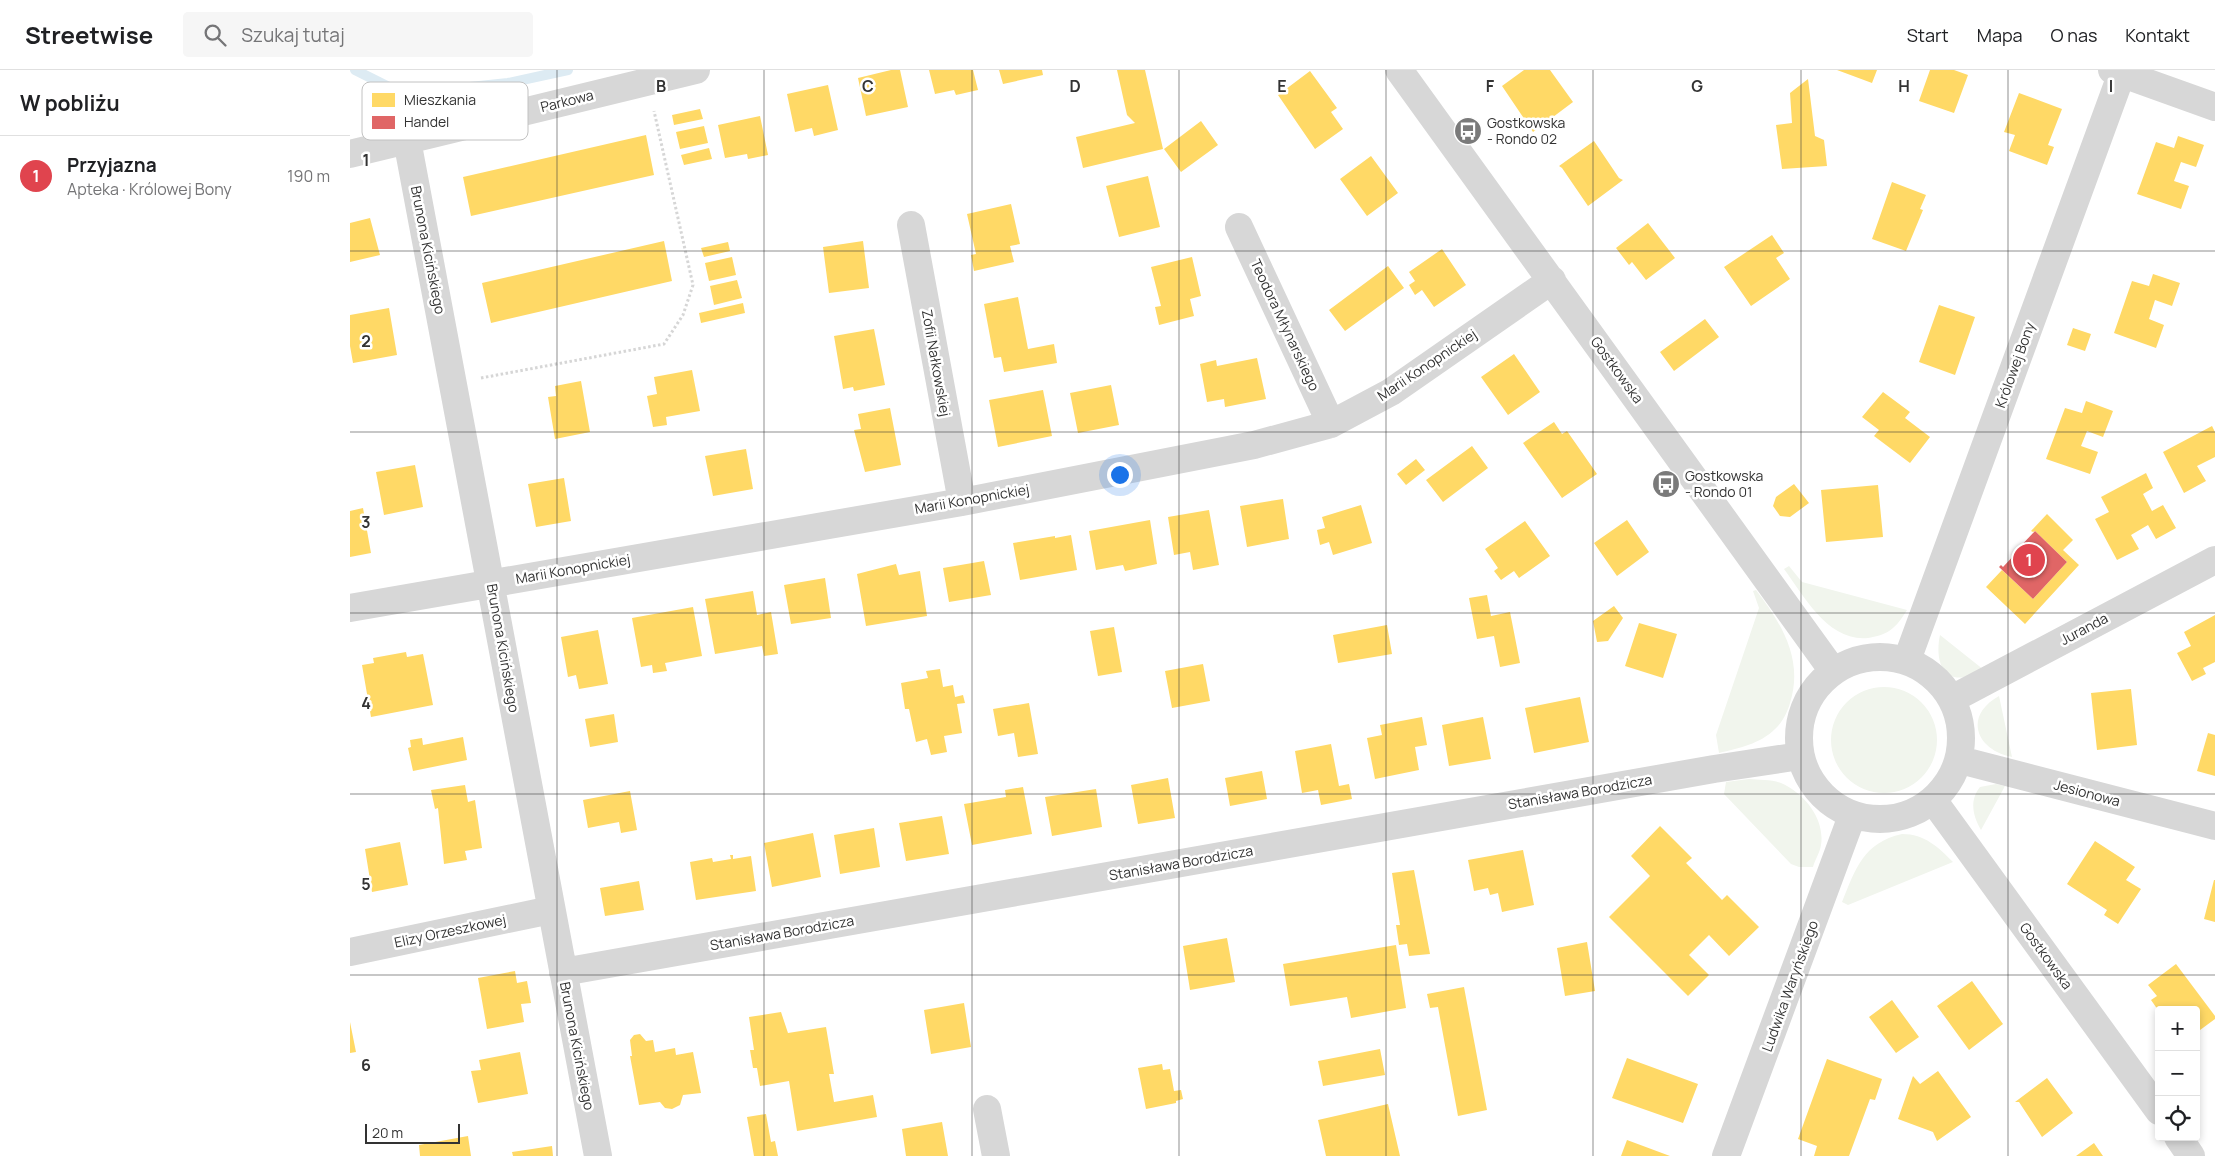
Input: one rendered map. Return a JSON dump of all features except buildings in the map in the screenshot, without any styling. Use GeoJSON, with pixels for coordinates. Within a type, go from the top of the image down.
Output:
{"type":"FeatureCollection","features":[{"type":"Feature","properties":{"kind":"street","name":"Parkowa"},"geometry":{"type":"LineString","coordinates":[[528,111],[696,70]]}},
{"type":"Feature","properties":{"kind":"street","name":"Gostkowska"},"geometry":{"type":"LineString","coordinates":[[1399,70],[1833,671]]}},
{"type":"Feature","properties":{"kind":"street"},"geometry":{"type":"LineString","coordinates":[[2119,71],[2215,107]]}},
{"type":"Feature","properties":{"kind":"street","name":"Królowej Bony"},"geometry":{"type":"LineString","coordinates":[[1907,660],[2119,71]]}},
{"type":"Feature","properties":{"kind":"street","name":"Parkowa"},"geometry":{"type":"LineString","coordinates":[[350,154],[407,140]]}},
{"type":"Feature","properties":{"kind":"street","name":"Brunona Kicińskiego"},"geometry":{"type":"LineString","coordinates":[[407,140],[598,1156]]}},
{"type":"Feature","properties":{"kind":"street","name":"Zofii Nałkowskiej"},"geometry":{"type":"LineString","coordinates":[[911,225],[962,502]]}},
{"type":"Feature","properties":{"kind":"street","name":"Teodora Młynarskiego"},"geometry":{"type":"LineString","coordinates":[[1240,227],[1330,424]]}},
{"type":"Feature","properties":{"kind":"street","name":"Marii Konopnickiej"},"geometry":{"type":"LineString","coordinates":[[350,608],[962,502],[1254,446],[1330,424],[1391,392],[1552,280]]}},
{"type":"Feature","properties":{"kind":"street","name":"Juranda"},"geometry":{"type":"LineString","coordinates":[[1952,699],[2215,560]]}},
{"type":"Feature","properties":{"kind":"street"},"geometry":{"type":"LineString","coordinates":[[1877,656],[1907,660],[1933,676],[1952,699],[1962,729],[1960,760],[1946,788],[1933,800],[1910,815],[1886,821],[1852,816],[1827,801],[1806,773],[1800,756],[1798,739],[1805,705],[1822,680],[1847,663],[1877,656]]}},
{"type":"Feature","properties":{"kind":"street","name":"Stanisława Borodzicza"},"geometry":{"type":"LineString","coordinates":[[563,972],[1714,768],[1800,756]]}},
{"type":"Feature","properties":{"kind":"street","name":"Jesionowa"},"geometry":{"type":"LineString","coordinates":[[1960,760],[2215,826]]}},
{"type":"Feature","properties":{"kind":"street","name":"Gostkowska"},"geometry":{"type":"LineString","coordinates":[[1933,800],[2155,1105]]}},
{"type":"Feature","properties":{"kind":"street","name":"Ludwika Waryńskiego"},"geometry":{"type":"LineString","coordinates":[[1726,1156],[1852,816]]}},
{"type":"Feature","properties":{"kind":"street","name":"Elizy Orzeszkowej"},"geometry":{"type":"LineString","coordinates":[[350,952],[551,910]]}},
{"type":"Feature","properties":{"kind":"street"},"geometry":{"type":"LineString","coordinates":[[987,1109],[996,1156]]}},
{"type":"Feature","properties":{"kind":"street"},"geometry":{"type":"LineString","coordinates":[[2181,1141],[2191,1156]]}},
{"type":"Feature","properties":{"kind":"path"},"geometry":{"type":"LineString","coordinates":[[453,384],[664,344],[683,315],[693,285],[647,82]]}},
{"type":"Feature","properties":{"kind":"shaded area"},"geometry":{"type":"Polygon","coordinates":[[[1789,566],[1802,582],[1907,610],[1895,626],[1881,635],[1868,638],[1854,637],[1841,633],[1829,625],[1809,604],[1784,569],[1789,566]]]}},
{"type":"Feature","properties":{"kind":"shaded area"},"geometry":{"type":"Polygon","coordinates":[[[1756,590],[1774,615],[1788,642],[1794,671],[1794,687],[1786,713],[1778,726],[1769,734],[1749,745],[1719,753],[1716,735],[1759,608],[1753,591],[1756,590]]]}},
{"type":"Feature","properties":{"kind":"shaded area"},"geometry":{"type":"Polygon","coordinates":[[[1940,635],[1984,670],[1966,677],[1957,677],[1944,671],[1938,650],[1940,635]]]}},
{"type":"Feature","properties":{"kind":"shaded area"},"geometry":{"type":"Polygon","coordinates":[[[1884,687],[1904,691],[1921,703],[1933,720],[1937,740],[1933,760],[1921,777],[1904,789],[1884,793],[1864,789],[1847,777],[1835,760],[1831,740],[1835,720],[1847,703],[1864,691],[1884,687]]]}},
{"type":"Feature","properties":{"kind":"shaded area"},"geometry":{"type":"Polygon","coordinates":[[[1999,696],[2012,757],[1990,747],[1983,740],[1979,731],[1978,722],[1981,713],[1988,704],[1999,696]]]}},
{"type":"Feature","properties":{"kind":"shaded area"},"geometry":{"type":"Polygon","coordinates":[[[1749,779],[1768,780],[1783,784],[1808,803],[1817,819],[1822,836],[1813,867],[1799,867],[1791,864],[1724,794],[1726,782],[1749,779]]]}},
{"type":"Feature","properties":{"kind":"shaded area"},"geometry":{"type":"Polygon","coordinates":[[[1996,784],[2005,786],[1981,830],[1974,814],[1974,798],[1980,787],[1996,784]]]}},
{"type":"Feature","properties":{"kind":"shaded area"},"geometry":{"type":"Polygon","coordinates":[[[1902,834],[1918,836],[1930,842],[1953,862],[1848,905],[1842,902],[1857,868],[1870,851],[1889,838],[1902,834]]]}},
{"type":"Feature","properties":{"kind":"waterway"},"geometry":{"type":"LineString","coordinates":[[355,70],[379,82]]}},
{"type":"Feature","properties":{"kind":"waterway"},"geometry":{"type":"LineString","coordinates":[[513,82],[568,70]]}},
{"type":"Feature","properties":{"kind":"place","name":"Gostkowska - Rondo 02"},"geometry":{"type":"Point","coordinates":[1468,131]}},
{"type":"Feature","properties":{"kind":"place","name":"Gostkowska - Rondo 01"},"geometry":{"type":"Point","coordinates":[1666,484]}},
{"type":"Feature","properties":{"kind":"place","name":"Przyjazna"},"geometry":{"type":"Point","coordinates":[2029,560]}}]}
